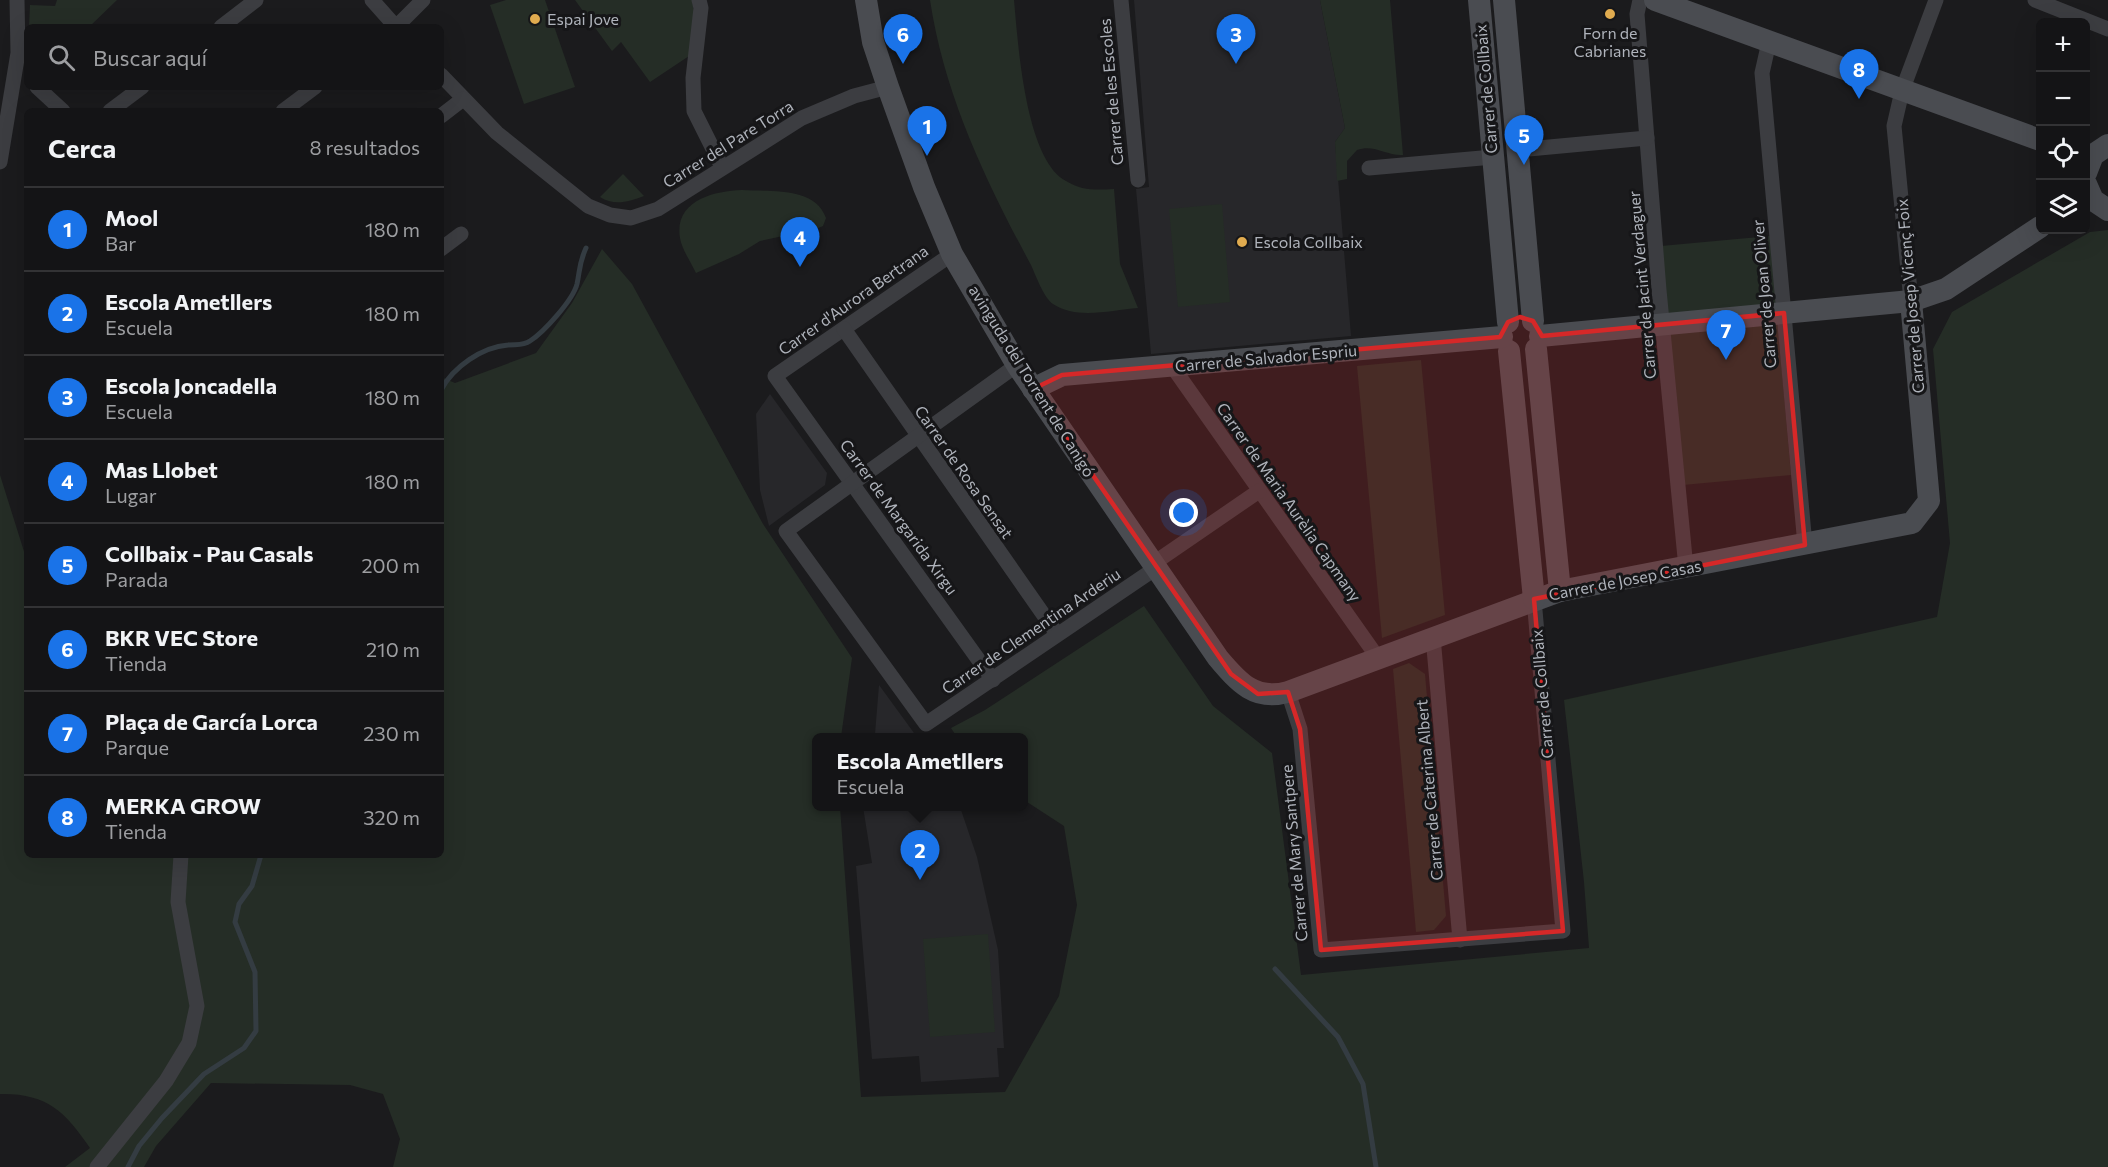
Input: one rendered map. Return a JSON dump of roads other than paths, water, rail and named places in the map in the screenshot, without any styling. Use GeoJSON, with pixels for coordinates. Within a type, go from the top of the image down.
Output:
{"type":"FeatureCollection","features":[{"type":"Feature","properties":{"kind":"street"},"geometry":{"type":"LineString","coordinates":[[0,162],[21,73],[17,0]]}},
{"type":"Feature","properties":{"kind":"street"},"geometry":{"type":"LineString","coordinates":[[225,24],[256,0]]}},
{"type":"Feature","properties":{"kind":"street"},"geometry":{"type":"LineString","coordinates":[[372,0],[393,24]]}},
{"type":"Feature","properties":{"kind":"street"},"geometry":{"type":"LineString","coordinates":[[399,24],[423,0]]}},
{"type":"Feature","properties":{"kind":"street"},"geometry":{"type":"LineString","coordinates":[[699,0],[701,8],[693,78],[694,111],[722,167]]}},
{"type":"Feature","properties":{"kind":"street","name":"avinguda del Torrent de Canigó"},"geometry":{"type":"LineString","coordinates":[[866,0],[873,42],[888,87],[952,254],[1017,365],[1231,674],[1258,694],[1273,696],[1288,692]]}},
{"type":"Feature","properties":{"kind":"street","name":"Carrer de les Escoles"},"geometry":{"type":"LineString","coordinates":[[1121,0],[1138,180]]}},
{"type":"Feature","properties":{"kind":"street","name":"Carrer de Collbaix"},"geometry":{"type":"LineString","coordinates":[[1479,0],[1506,337],[1534,599],[1563,931]]}},
{"type":"Feature","properties":{"kind":"street","name":"Carrer de Collbaix"},"geometry":{"type":"LineString","coordinates":[[1504,0],[1560,591]]}},
{"type":"Feature","properties":{"kind":"street","name":"Carrer de Jacint Verdaguer"},"geometry":{"type":"LineString","coordinates":[[1640,0],[1637,14],[1662,324],[1686,568]]}},
{"type":"Feature","properties":{"kind":"street"},"geometry":{"type":"LineString","coordinates":[[1655,0],[2036,139]]}},
{"type":"Feature","properties":{"kind":"street","name":"Carrer de Josep Vicenç Foix"},"geometry":{"type":"LineString","coordinates":[[1929,501],[1894,126],[1902,91],[1936,0]]}},
{"type":"Feature","properties":{"kind":"street"},"geometry":{"type":"LineString","coordinates":[[2035,0],[2108,28]]}},
{"type":"Feature","properties":{"kind":"street","name":"Carrer de Joan Oliver"},"geometry":{"type":"LineString","coordinates":[[1769,42],[1762,73],[1805,545]]}},
{"type":"Feature","properties":{"kind":"street","name":"Carrer del Pare Torra"},"geometry":{"type":"LineString","coordinates":[[444,78],[496,133],[588,206],[610,215],[631,218],[658,209],[802,118],[854,96],[888,87]]}},
{"type":"Feature","properties":{"kind":"street"},"geometry":{"type":"LineString","coordinates":[[40,90],[60,108]]}},
{"type":"Feature","properties":{"kind":"street"},"geometry":{"type":"LineString","coordinates":[[114,108],[138,90]]}},
{"type":"Feature","properties":{"kind":"street"},"geometry":{"type":"LineString","coordinates":[[287,108],[311,90]]}},
{"type":"Feature","properties":{"kind":"street"},"geometry":{"type":"LineString","coordinates":[[444,114],[463,99]]}},
{"type":"Feature","properties":{"kind":"street"},"geometry":{"type":"LineString","coordinates":[[1517,150],[1647,138]]}},
{"type":"Feature","properties":{"kind":"street"},"geometry":{"type":"LineString","coordinates":[[1369,168],[1493,158]]}},
{"type":"Feature","properties":{"kind":"street"},"geometry":{"type":"LineString","coordinates":[[2090,194],[2098,208]]}},
{"type":"Feature","properties":{"kind":"street"},"geometry":{"type":"LineString","coordinates":[[1537,335],[1520,317],[1506,337],[1523,355],[1537,335],[1911,301],[1946,289],[2036,229]]}},
{"type":"Feature","properties":{"kind":"street"},"geometry":{"type":"LineString","coordinates":[[444,247],[461,234]]}},
{"type":"Feature","properties":{"kind":"street","name":"Carrer d'Aurora Bertrana"},"geometry":{"type":"LineString","coordinates":[[775,376],[952,254]]}},
{"type":"Feature","properties":{"kind":"street","name":"Carrer de Rosa Sensat"},"geometry":{"type":"LineString","coordinates":[[844,328],[1057,634]]}},
{"type":"Feature","properties":{"kind":"street","name":"Carrer de Salvador Espriu"},"geometry":{"type":"LineString","coordinates":[[1033,389],[1062,375],[1506,337]]}},
{"type":"Feature","properties":{"kind":"street"},"geometry":{"type":"LineString","coordinates":[[853,483],[1017,365]]}},
{"type":"Feature","properties":{"kind":"street","name":"Carrer de Maria Aurèlia Capmany"},"geometry":{"type":"LineString","coordinates":[[1172,366],[1378,658]]}},
{"type":"Feature","properties":{"kind":"street","name":"Carrer de Margarida Xirgu"},"geometry":{"type":"LineString","coordinates":[[775,376],[993,680]]}},
{"type":"Feature","properties":{"kind":"street","name":"Carrer de Clementina Arderiu"},"geometry":{"type":"LineString","coordinates":[[853,483],[786,531],[926,724],[993,680],[1259,491]]}},
{"type":"Feature","properties":{"kind":"street","name":"Carrer de Josep Casas"},"geometry":{"type":"LineString","coordinates":[[1288,692],[1560,591],[1912,523],[1929,501]]}},
{"type":"Feature","properties":{"kind":"street","name":"Carrer de Caterina Albert"},"geometry":{"type":"LineString","coordinates":[[1433,637],[1460,940]]}},
{"type":"Feature","properties":{"kind":"street","name":"Carrer de Mary Santpere"},"geometry":{"type":"LineString","coordinates":[[1288,692],[1300,729],[1321,950],[1563,931]]}},
{"type":"Feature","properties":{"kind":"street"},"geometry":{"type":"LineString","coordinates":[[97,1167],[166,1081],[189,1043],[197,1006],[178,902],[181,858]]}},
{"type":"Feature","properties":{"kind":"waterway"},"geometry":{"type":"LineString","coordinates":[[444,385],[461,366],[479,354],[498,347],[525,344],[543,331],[564,307],[574,291],[586,248]]}},
{"type":"Feature","properties":{"kind":"waterway"},"geometry":{"type":"LineString","coordinates":[[128,1167],[139,1146],[162,1118],[204,1074],[244,1048],[256,1031],[255,972],[235,922],[239,904],[252,886],[260,858]]}},
{"type":"Feature","properties":{"kind":"waterway"},"geometry":{"type":"LineString","coordinates":[[1275,969],[1338,1037],[1363,1084],[1376,1167]]}},
{"type":"Feature","properties":{"kind":"place","name":"Forn de Cabrianes"},"geometry":{"type":"Point","coordinates":[1610,14]}},
{"type":"Feature","properties":{"kind":"place","name":"Espai Jove"},"geometry":{"type":"Point","coordinates":[535,19]}},
{"type":"Feature","properties":{"kind":"place","name":"BKR VEC Store"},"geometry":{"type":"Point","coordinates":[903,64]}},
{"type":"Feature","properties":{"kind":"place","name":"Escola Joncadella"},"geometry":{"type":"Point","coordinates":[1236,64]}},
{"type":"Feature","properties":{"kind":"place","name":"MERKA GROW"},"geometry":{"type":"Point","coordinates":[1859,99]}},
{"type":"Feature","properties":{"kind":"place","name":"Mool"},"geometry":{"type":"Point","coordinates":[927,156]}},
{"type":"Feature","properties":{"kind":"place","name":"Collbaix - Pau Casals"},"geometry":{"type":"Point","coordinates":[1524,165]}},
{"type":"Feature","properties":{"kind":"place","name":"Escola Collbaix"},"geometry":{"type":"Point","coordinates":[1242,242]}},
{"type":"Feature","properties":{"kind":"place","name":"Mas Llobet"},"geometry":{"type":"Point","coordinates":[800,267]}},
{"type":"Feature","properties":{"kind":"place","name":"Plaça de García Lorca"},"geometry":{"type":"Point","coordinates":[1726,360]}},
{"type":"Feature","properties":{"kind":"place","name":"Escola Ametllers"},"geometry":{"type":"Point","coordinates":[920,880]}}]}
